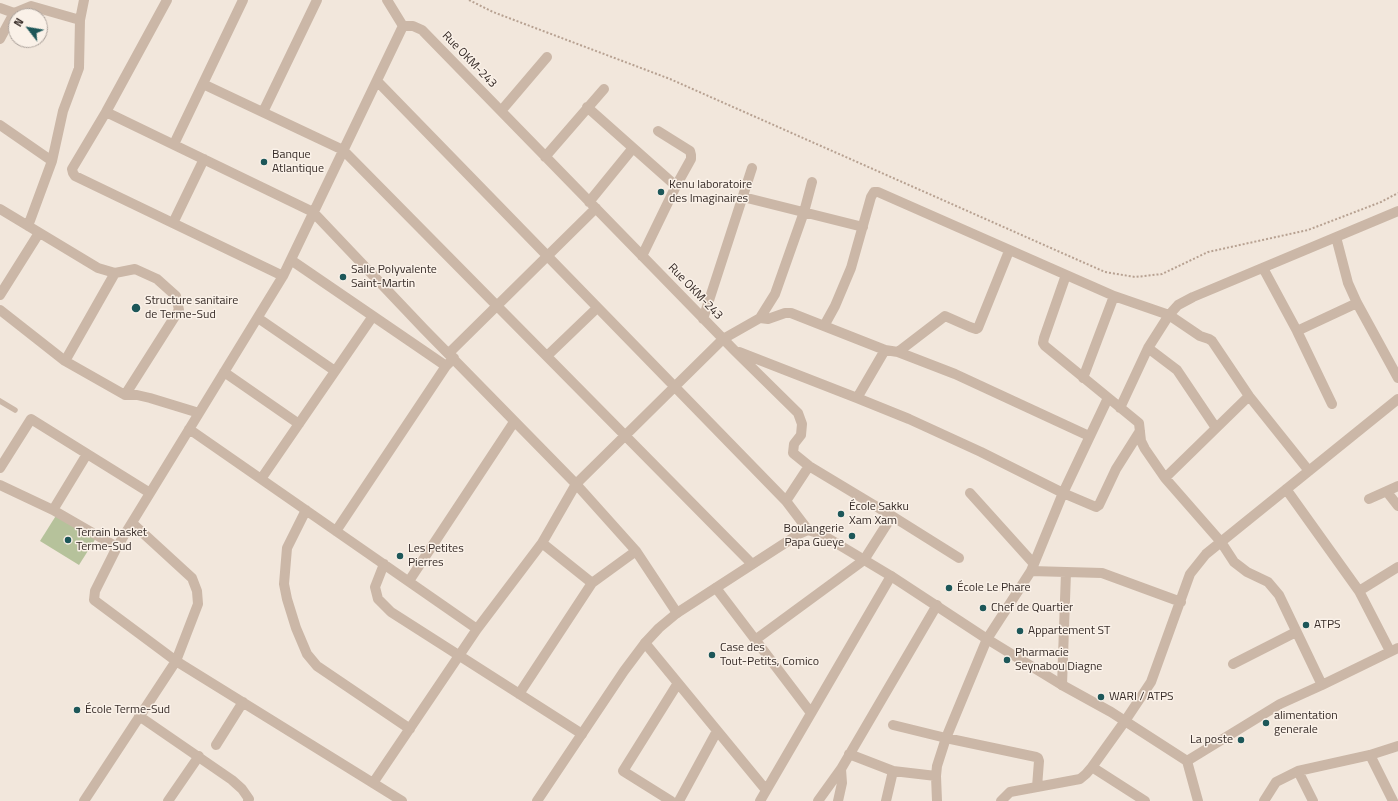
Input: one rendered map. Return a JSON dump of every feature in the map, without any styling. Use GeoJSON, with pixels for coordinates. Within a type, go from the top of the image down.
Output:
{"type":"FeatureCollection","features":[{"type":"Feature","properties":{"kind":"street"},"geometry":{"type":"LineString","coordinates":[[28,226],[52,161],[63,112],[79,68],[80,20],[84,0]]}},
{"type":"Feature","properties":{"kind":"street"},"geometry":{"type":"LineString","coordinates":[[167,0],[106,112],[72,169],[73,173],[75,176],[283,276]]}},
{"type":"Feature","properties":{"kind":"street"},"geometry":{"type":"LineString","coordinates":[[174,144],[243,0]]}},
{"type":"Feature","properties":{"kind":"street"},"geometry":{"type":"LineString","coordinates":[[263,112],[318,0]]}},
{"type":"Feature","properties":{"kind":"street"},"geometry":{"type":"LineString","coordinates":[[387,0],[403,26],[291,260],[258,318],[117,547],[95,592],[94,600],[176,661],[373,783],[395,799]]}},
{"type":"Feature","properties":{"kind":"street"},"geometry":{"type":"LineString","coordinates":[[26,8],[31,6],[38,8]]}},
{"type":"Feature","properties":{"kind":"street"},"geometry":{"type":"LineString","coordinates":[[48,11],[80,20]]}},
{"type":"Feature","properties":{"kind":"street"},"geometry":{"type":"LineString","coordinates":[[0,39],[8,24]]}},
{"type":"Feature","properties":{"kind":"street","name":"Rue OKM-243"},"geometry":{"type":"LineString","coordinates":[[403,26],[413,26],[422,30],[734,351],[798,413],[802,424],[801,435],[794,444],[793,453],[809,466],[959,558]]}},
{"type":"Feature","properties":{"kind":"street"},"geometry":{"type":"LineString","coordinates":[[501,111],[546,57]]}},
{"type":"Feature","properties":{"kind":"street"},"geometry":{"type":"LineString","coordinates":[[377,81],[786,501],[808,530],[821,534],[891,576],[987,639],[1062,685],[1126,721],[1187,761],[1198,801]]}},
{"type":"Feature","properties":{"kind":"street"},"geometry":{"type":"LineString","coordinates":[[203,84],[344,150],[752,564]]}},
{"type":"Feature","properties":{"kind":"street"},"geometry":{"type":"LineString","coordinates":[[545,156],[604,89]]}},
{"type":"Feature","properties":{"kind":"street"},"geometry":{"type":"LineString","coordinates":[[588,108],[676,186]]}},
{"type":"Feature","properties":{"kind":"street"},"geometry":{"type":"LineString","coordinates":[[106,112],[313,212],[514,422],[576,484],[636,551],[677,613]]}},
{"type":"Feature","properties":{"kind":"street"},"geometry":{"type":"LineString","coordinates":[[0,125],[52,161]]}},
{"type":"Feature","properties":{"kind":"street"},"geometry":{"type":"LineString","coordinates":[[642,256],[676,186],[691,159],[690,151],[658,131]]}},
{"type":"Feature","properties":{"kind":"street"},"geometry":{"type":"LineString","coordinates":[[336,531],[446,366],[451,356],[497,306],[547,256],[592,205],[633,148]]}},
{"type":"Feature","properties":{"kind":"street"},"geometry":{"type":"LineString","coordinates":[[173,223],[204,159]]}},
{"type":"Feature","properties":{"kind":"street"},"geometry":{"type":"LineString","coordinates":[[703,319],[752,168]]}},
{"type":"Feature","properties":{"kind":"street"},"geometry":{"type":"LineString","coordinates":[[373,783],[478,629],[542,543],[576,484],[723,339],[760,318],[775,294],[804,212],[812,182]]}},
{"type":"Feature","properties":{"kind":"street"},"geometry":{"type":"LineString","coordinates":[[824,326],[835,306],[851,268],[871,197],[874,192],[878,192],[1008,251],[1114,296],[1169,315],[1200,336],[1212,341],[1249,396],[1309,471]]}},
{"type":"Feature","properties":{"kind":"street"},"geometry":{"type":"LineString","coordinates":[[743,197],[863,227]]}},
{"type":"Feature","properties":{"kind":"street"},"geometry":{"type":"LineString","coordinates":[[0,209],[98,268],[115,273],[135,269],[157,279],[176,296],[179,310],[125,395]]}},
{"type":"Feature","properties":{"kind":"street"},"geometry":{"type":"LineString","coordinates":[[1120,408],[1148,348],[1169,315],[1178,305],[1193,297],[1398,211]]}},
{"type":"Feature","properties":{"kind":"street"},"geometry":{"type":"LineString","coordinates":[[0,295],[39,233]]}},
{"type":"Feature","properties":{"kind":"street"},"geometry":{"type":"LineString","coordinates":[[1336,237],[1348,283],[1357,303],[1398,378]]}},
{"type":"Feature","properties":{"kind":"street"},"geometry":{"type":"LineString","coordinates":[[898,352],[945,316],[970,328],[978,328],[1008,251]]}},
{"type":"Feature","properties":{"kind":"street"},"geometry":{"type":"LineString","coordinates":[[291,260],[446,366]]}},
{"type":"Feature","properties":{"kind":"street"},"geometry":{"type":"LineString","coordinates":[[1263,268],[1297,331],[1332,404]]}},
{"type":"Feature","properties":{"kind":"street"},"geometry":{"type":"LineString","coordinates":[[65,361],[115,273]]}},
{"type":"Feature","properties":{"kind":"street"},"geometry":{"type":"LineString","coordinates":[[1066,275],[1043,343],[1138,423],[1141,441],[1165,478],[1221,542],[1234,562],[1247,572],[1268,582],[1276,591],[1322,685]]}},
{"type":"Feature","properties":{"kind":"street"},"geometry":{"type":"LineString","coordinates":[[1083,378],[1114,296]]}},
{"type":"Feature","properties":{"kind":"street"},"geometry":{"type":"LineString","coordinates":[[1297,331],[1357,303]]}},
{"type":"Feature","properties":{"kind":"street"},"geometry":{"type":"LineString","coordinates":[[547,356],[597,308]]}},
{"type":"Feature","properties":{"kind":"street"},"geometry":{"type":"LineString","coordinates":[[0,310],[65,361],[125,395],[137,395],[150,398],[199,413]]}},
{"type":"Feature","properties":{"kind":"street"},"geometry":{"type":"LineString","coordinates":[[760,318],[768,319],[785,312],[885,350],[898,352],[955,374],[1089,436]]}},
{"type":"Feature","properties":{"kind":"street"},"geometry":{"type":"LineString","coordinates":[[261,479],[373,316]]}},
{"type":"Feature","properties":{"kind":"street"},"geometry":{"type":"LineString","coordinates":[[258,318],[335,370]]}},
{"type":"Feature","properties":{"kind":"street"},"geometry":{"type":"LineString","coordinates":[[1148,348],[1177,370],[1216,428]]}},
{"type":"Feature","properties":{"kind":"street"},"geometry":{"type":"LineString","coordinates":[[857,398],[885,350]]}},
{"type":"Feature","properties":{"kind":"street"},"geometry":{"type":"LineString","coordinates":[[734,351],[857,398],[981,452],[1063,493],[1096,507],[1099,505],[1116,469],[1140,432]]}},
{"type":"Feature","properties":{"kind":"street"},"geometry":{"type":"LineString","coordinates":[[224,372],[299,424]]}},
{"type":"Feature","properties":{"kind":"street"},"geometry":{"type":"LineString","coordinates":[[1165,478],[1249,396]]}},
{"type":"Feature","properties":{"kind":"street"},"geometry":{"type":"LineString","coordinates":[[937,801],[937,766],[946,738],[987,639],[1032,568],[1063,493],[1108,398]]}},
{"type":"Feature","properties":{"kind":"street"},"geometry":{"type":"LineString","coordinates":[[1001,801],[1010,792],[1080,779],[1092,767],[1126,721],[1151,682],[1190,574],[1206,554],[1398,399]]}},
{"type":"Feature","properties":{"kind":"street"},"geometry":{"type":"LineString","coordinates":[[0,468],[31,419],[150,493]]}},
{"type":"Feature","properties":{"kind":"street"},"geometry":{"type":"LineString","coordinates":[[409,581],[514,422]]}},
{"type":"Feature","properties":{"kind":"street"},"geometry":{"type":"LineString","coordinates":[[189,429],[478,629]]}},
{"type":"Feature","properties":{"kind":"street"},"geometry":{"type":"LineString","coordinates":[[53,510],[87,454]]}},
{"type":"Feature","properties":{"kind":"street"},"geometry":{"type":"LineString","coordinates":[[786,501],[809,466]]}},
{"type":"Feature","properties":{"kind":"street"},"geometry":{"type":"LineString","coordinates":[[0,485],[53,510],[117,547]]}},
{"type":"Feature","properties":{"kind":"street"},"geometry":{"type":"LineString","coordinates":[[1369,499],[1398,486]]}},
{"type":"Feature","properties":{"kind":"street"},"geometry":{"type":"LineString","coordinates":[[1187,761],[1280,704],[1394,649],[1359,591],[1286,490]]}},
{"type":"Feature","properties":{"kind":"street"},"geometry":{"type":"LineString","coordinates":[[1387,492],[1398,506]]}},
{"type":"Feature","properties":{"kind":"street"},"geometry":{"type":"LineString","coordinates":[[970,493],[1032,568],[1066,572],[1102,573],[1181,602]]}},
{"type":"Feature","properties":{"kind":"street"},"geometry":{"type":"LineString","coordinates":[[306,510],[287,548],[284,584],[296,628],[307,654],[317,666],[410,729]]}},
{"type":"Feature","properties":{"kind":"street"},"geometry":{"type":"LineString","coordinates":[[755,640],[864,560],[892,516]]}},
{"type":"Feature","properties":{"kind":"street"},"geometry":{"type":"LineString","coordinates":[[84,801],[176,661],[198,604],[197,591],[192,578],[132,523]]}},
{"type":"Feature","properties":{"kind":"street"},"geometry":{"type":"LineString","coordinates":[[538,800],[624,671],[645,643],[659,628],[677,613],[799,534],[808,530]]}},
{"type":"Feature","properties":{"kind":"street"},"geometry":{"type":"LineString","coordinates":[[542,543],[592,583]]}},
{"type":"Feature","properties":{"kind":"street"},"geometry":{"type":"LineString","coordinates":[[519,694],[592,583],[636,551]]}},
{"type":"Feature","properties":{"kind":"street"},"geometry":{"type":"LineString","coordinates":[[384,564],[375,588],[378,599],[391,612],[582,734]]}},
{"type":"Feature","properties":{"kind":"street"},"geometry":{"type":"LineString","coordinates":[[1359,591],[1398,567]]}},
{"type":"Feature","properties":{"kind":"street"},"geometry":{"type":"LineString","coordinates":[[1062,685],[1066,572]]}},
{"type":"Feature","properties":{"kind":"street"},"geometry":{"type":"LineString","coordinates":[[760,801],[891,576]]}},
{"type":"Feature","properties":{"kind":"street"},"geometry":{"type":"LineString","coordinates":[[716,588],[811,713]]}},
{"type":"Feature","properties":{"kind":"street"},"geometry":{"type":"LineString","coordinates":[[818,801],[841,769],[937,605]]}},
{"type":"Feature","properties":{"kind":"street"},"geometry":{"type":"LineString","coordinates":[[1233,664],[1296,632]]}},
{"type":"Feature","properties":{"kind":"street"},"geometry":{"type":"LineString","coordinates":[[645,643],[766,790]]}},
{"type":"Feature","properties":{"kind":"street"},"geometry":{"type":"LineString","coordinates":[[671,801],[623,771],[678,683]]}},
{"type":"Feature","properties":{"kind":"street"},"geometry":{"type":"LineString","coordinates":[[216,745],[243,702]]}},
{"type":"Feature","properties":{"kind":"street"},"geometry":{"type":"LineString","coordinates":[[139,716],[232,780],[242,789],[249,799],[248,801]]}},
{"type":"Feature","properties":{"kind":"street"},"geometry":{"type":"LineString","coordinates":[[893,726],[1038,758],[1036,787]]}},
{"type":"Feature","properties":{"kind":"street"},"geometry":{"type":"LineString","coordinates":[[679,801],[717,731]]}},
{"type":"Feature","properties":{"kind":"street"},"geometry":{"type":"LineString","coordinates":[[1264,801],[1276,782],[1298,771],[1370,755],[1398,746]]}},
{"type":"Feature","properties":{"kind":"street"},"geometry":{"type":"LineString","coordinates":[[849,754],[893,770],[936,776]]}},
{"type":"Feature","properties":{"kind":"street"},"geometry":{"type":"LineString","coordinates":[[1370,755],[1393,801]]}},
{"type":"Feature","properties":{"kind":"street"},"geometry":{"type":"LineString","coordinates":[[168,801],[199,756]]}},
{"type":"Feature","properties":{"kind":"street"},"geometry":{"type":"LineString","coordinates":[[1092,767],[1145,801]]}},
{"type":"Feature","properties":{"kind":"street"},"geometry":{"type":"LineString","coordinates":[[838,801],[842,782],[841,769]]}},
{"type":"Feature","properties":{"kind":"street"},"geometry":{"type":"LineString","coordinates":[[886,801],[893,770]]}},
{"type":"Feature","properties":{"kind":"street"},"geometry":{"type":"LineString","coordinates":[[1298,771],[1313,801]]}},
{"type":"Feature","properties":{"kind":"lane"},"geometry":{"type":"LineString","coordinates":[[0,401],[16,410]]}},
{"type":"Feature","properties":{"kind":"path"},"geometry":{"type":"LineString","coordinates":[[469,0],[493,12],[670,79],[1104,272],[1135,277],[1162,274],[1208,252],[1308,230],[1381,202],[1398,193]]}},
{"type":"Feature","properties":{"kind":"green space","name":"Terrain basket Terme-Sud"},"geometry":{"type":"Polygon","coordinates":[[[57,514],[96,538],[79,565],[40,541],[57,514]]]}},
{"type":"Feature","properties":{"kind":"place","name":"Banque Atlantique"},"geometry":{"type":"Point","coordinates":[264,162]}},
{"type":"Feature","properties":{"kind":"place","name":"Kenu laboratoire des Imaginaires"},"geometry":{"type":"Point","coordinates":[661,192]}},
{"type":"Feature","properties":{"kind":"place","name":"Salle Polyvalente Saint-Martin"},"geometry":{"type":"Point","coordinates":[343,277]}},
{"type":"Feature","properties":{"kind":"place","name":"Structure sanitaire de Terme-Sud"},"geometry":{"type":"Point","coordinates":[136,308]}},
{"type":"Feature","properties":{"kind":"place","name":"École Sakku Xam Xam"},"geometry":{"type":"Point","coordinates":[841,514]}},
{"type":"Feature","properties":{"kind":"place","name":"Boulangerie Papa Gueye"},"geometry":{"type":"Point","coordinates":[852,536]}},
{"type":"Feature","properties":{"kind":"place","name":"Terrain basket Terme-Sud"},"geometry":{"type":"Point","coordinates":[68,540]}},
{"type":"Feature","properties":{"kind":"place","name":"Les Petites Pierres"},"geometry":{"type":"Point","coordinates":[400,556]}},
{"type":"Feature","properties":{"kind":"place","name":"École Le Phare"},"geometry":{"type":"Point","coordinates":[949,588]}},
{"type":"Feature","properties":{"kind":"place","name":"Chef de Quartier"},"geometry":{"type":"Point","coordinates":[983,608]}},
{"type":"Feature","properties":{"kind":"place","name":"ATPS"},"geometry":{"type":"Point","coordinates":[1306,625]}},
{"type":"Feature","properties":{"kind":"place","name":"Appartement ST"},"geometry":{"type":"Point","coordinates":[1020,631]}},
{"type":"Feature","properties":{"kind":"place","name":"Case des Tout-Petits, Comico"},"geometry":{"type":"Point","coordinates":[712,655]}},
{"type":"Feature","properties":{"kind":"place","name":"Pharmacie Seynabou Diagne"},"geometry":{"type":"Point","coordinates":[1007,660]}},
{"type":"Feature","properties":{"kind":"place","name":"WARI / ATPS"},"geometry":{"type":"Point","coordinates":[1101,697]}},
{"type":"Feature","properties":{"kind":"place","name":"École Terme-Sud"},"geometry":{"type":"Point","coordinates":[77,710]}},
{"type":"Feature","properties":{"kind":"place","name":"alimentation generale"},"geometry":{"type":"Point","coordinates":[1266,723]}},
{"type":"Feature","properties":{"kind":"place","name":"La poste"},"geometry":{"type":"Point","coordinates":[1241,740]}}]}
